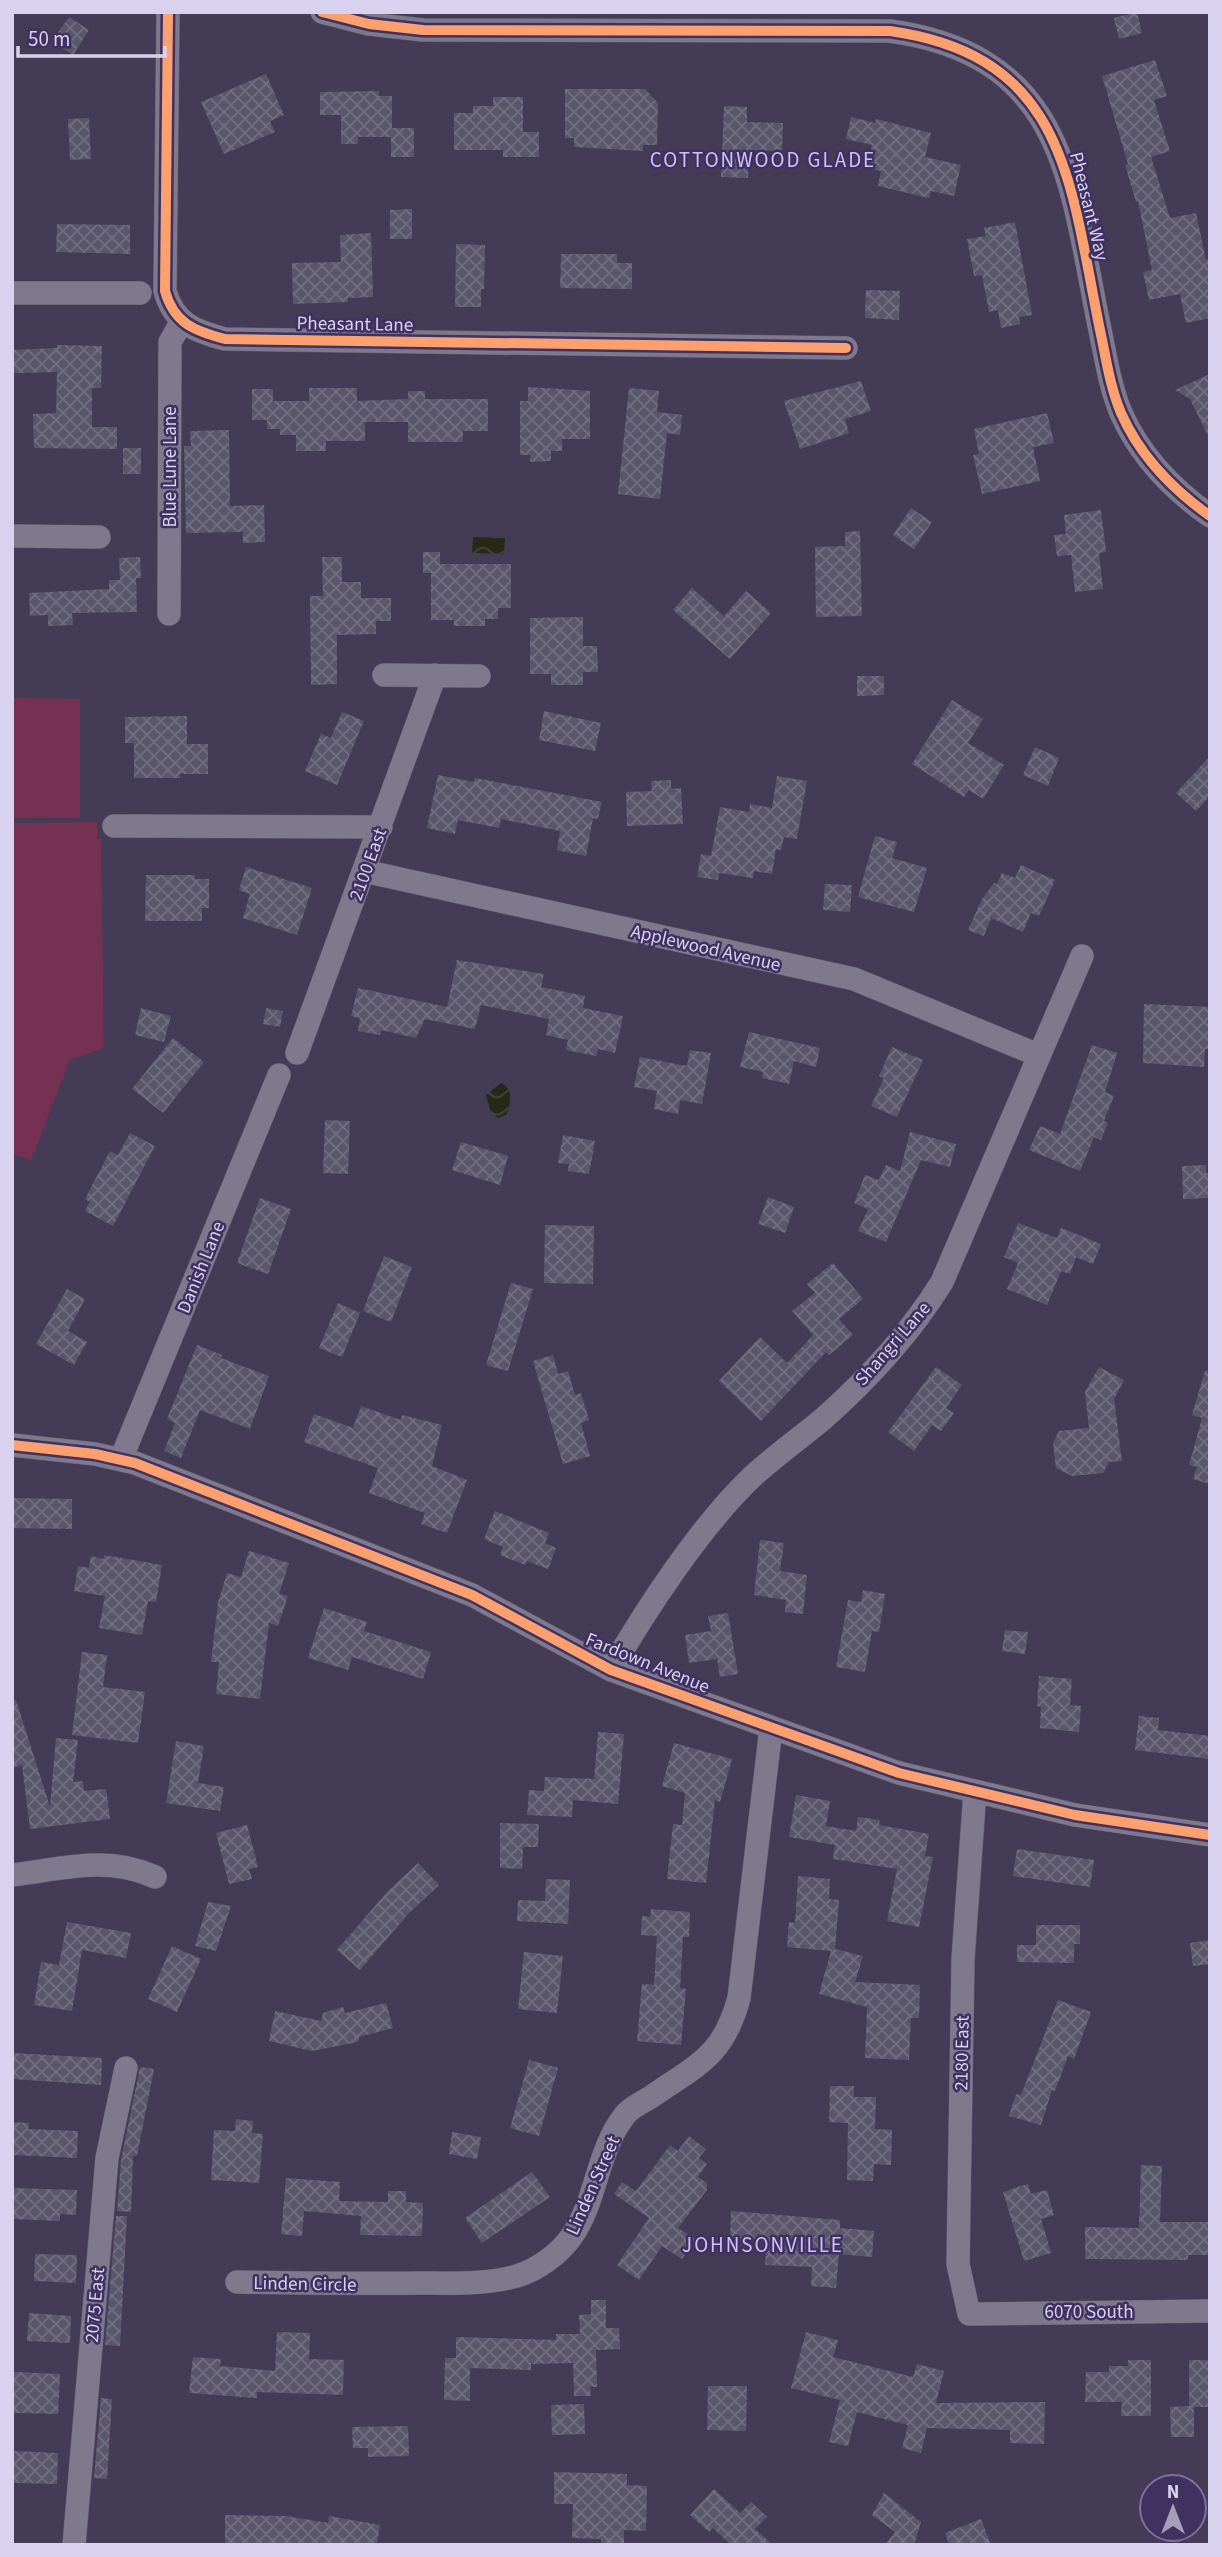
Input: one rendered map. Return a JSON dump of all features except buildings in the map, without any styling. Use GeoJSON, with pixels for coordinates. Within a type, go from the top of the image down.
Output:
{"type":"FeatureCollection","features":[{"type":"Feature","properties":{"kind":"street"},"geometry":{"type":"LineString","coordinates":[[167,12],[165,290],[170,307],[181,323]]}},
{"type":"Feature","properties":{"kind":"street","name":"Pheasant Way"},"geometry":{"type":"LineString","coordinates":[[322,12],[369,24],[423,30],[864,29],[915,34],[977,56],[1022,90],[1052,135],[1071,190],[1110,376],[1128,427],[1162,476],[1210,516]]}},
{"type":"Feature","properties":{"kind":"street"},"geometry":{"type":"LineString","coordinates":[[12,293],[140,293]]}},
{"type":"Feature","properties":{"kind":"street","name":"Pheasant Lane"},"geometry":{"type":"LineString","coordinates":[[181,323],[201,333],[225,339],[846,348]]}},
{"type":"Feature","properties":{"kind":"street","name":"Blue Lune Lane"},"geometry":{"type":"LineString","coordinates":[[169,614],[170,342],[181,323]]}},
{"type":"Feature","properties":{"kind":"street"},"geometry":{"type":"LineString","coordinates":[[12,536],[99,537]]}},
{"type":"Feature","properties":{"kind":"street"},"geometry":{"type":"LineString","coordinates":[[384,675],[479,676]]}},
{"type":"Feature","properties":{"kind":"street","name":"2100 East"},"geometry":{"type":"LineString","coordinates":[[298,1053],[435,675]]}},
{"type":"Feature","properties":{"kind":"street"},"geometry":{"type":"LineString","coordinates":[[114,826],[380,827]]}},
{"type":"Feature","properties":{"kind":"street","name":"Applewood Avenue"},"geometry":{"type":"LineString","coordinates":[[364,871],[854,979],[1038,1055]]}},
{"type":"Feature","properties":{"kind":"street","name":"Shangri Lane"},"geometry":{"type":"LineString","coordinates":[[611,1670],[633,1632],[713,1520],[752,1477],[824,1417],[895,1344],[931,1301],[942,1282],[1082,956]]}},
{"type":"Feature","properties":{"kind":"street","name":"Danish Lane"},"geometry":{"type":"LineString","coordinates":[[121,1459],[279,1075]]}},
{"type":"Feature","properties":{"kind":"street","name":"Fardown Avenue"},"geometry":{"type":"LineString","coordinates":[[12,1445],[121,1459],[461,1590],[611,1670],[899,1773],[1098,1819],[1210,1835]]}},
{"type":"Feature","properties":{"kind":"street","name":"Linden Street"},"geometry":{"type":"LineString","coordinates":[[374,2284],[494,2280],[518,2276],[541,2266],[573,2234],[586,2207],[603,2155],[626,2113],[716,2050],[731,2028],[739,1998],[771,1728]]}},
{"type":"Feature","properties":{"kind":"street","name":"2180 East"},"geometry":{"type":"LineString","coordinates":[[969,2314],[958,2264],[958,2236],[963,1959],[975,1791]]}},
{"type":"Feature","properties":{"kind":"street"},"geometry":{"type":"LineString","coordinates":[[12,1875],[105,1864],[131,1866],[155,1877]]}},
{"type":"Feature","properties":{"kind":"street","name":"2075 East"},"geometry":{"type":"LineString","coordinates":[[74,2545],[107,2158],[126,2067]]}},
{"type":"Feature","properties":{"kind":"street","name":"Linden Circle"},"geometry":{"type":"LineString","coordinates":[[237,2282],[374,2284]]}},
{"type":"Feature","properties":{"kind":"street","name":"6070 South"},"geometry":{"type":"LineString","coordinates":[[969,2314],[1210,2311]]}},
{"type":"Feature","properties":{"kind":"shaded area"},"geometry":{"type":"Polygon","coordinates":[[[12,698],[80,699],[80,818],[12,818],[12,698]]]}},
{"type":"Feature","properties":{"kind":"shaded area"},"geometry":{"type":"Polygon","coordinates":[[[97,822],[97,839],[101,839],[104,1048],[70,1060],[31,1160],[12,1154],[12,823],[97,822]]]}},
{"type":"Feature","properties":{"kind":"water"},"geometry":{"type":"Polygon","coordinates":[[[473,537],[505,538],[504,554],[472,553],[473,537]]]}},
{"type":"Feature","properties":{"kind":"water"},"geometry":{"type":"Polygon","coordinates":[[[501,1083],[510,1093],[510,1102],[506,1115],[498,1118],[491,1113],[486,1095],[501,1083]]]}},
{"type":"Feature","properties":{"kind":"cycle path"},"geometry":{"type":"LineString","coordinates":[[168,12],[165,291],[174,311],[195,329],[225,339],[846,348]]}},
{"type":"Feature","properties":{"kind":"cycle path"},"geometry":{"type":"LineString","coordinates":[[322,12],[369,24],[423,30],[890,31],[949,45],[994,68],[1027,98],[1050,136],[1067,178],[1080,226],[1109,372],[1121,413],[1147,457],[1158,470],[1183,495],[1210,516]]}},
{"type":"Feature","properties":{"kind":"cycle path"},"geometry":{"type":"LineString","coordinates":[[12,1445],[95,1454],[135,1463],[472,1595],[611,1670],[899,1773],[1075,1815],[1210,1835]]}},
{"type":"Feature","properties":{"kind":"district","name":"COTTONWOOD GLADE"},"geometry":{"type":"Point","coordinates":[763,160]}},
{"type":"Feature","properties":{"kind":"district","name":"JOHNSONVILLE"},"geometry":{"type":"Point","coordinates":[763,2245]}}]}
